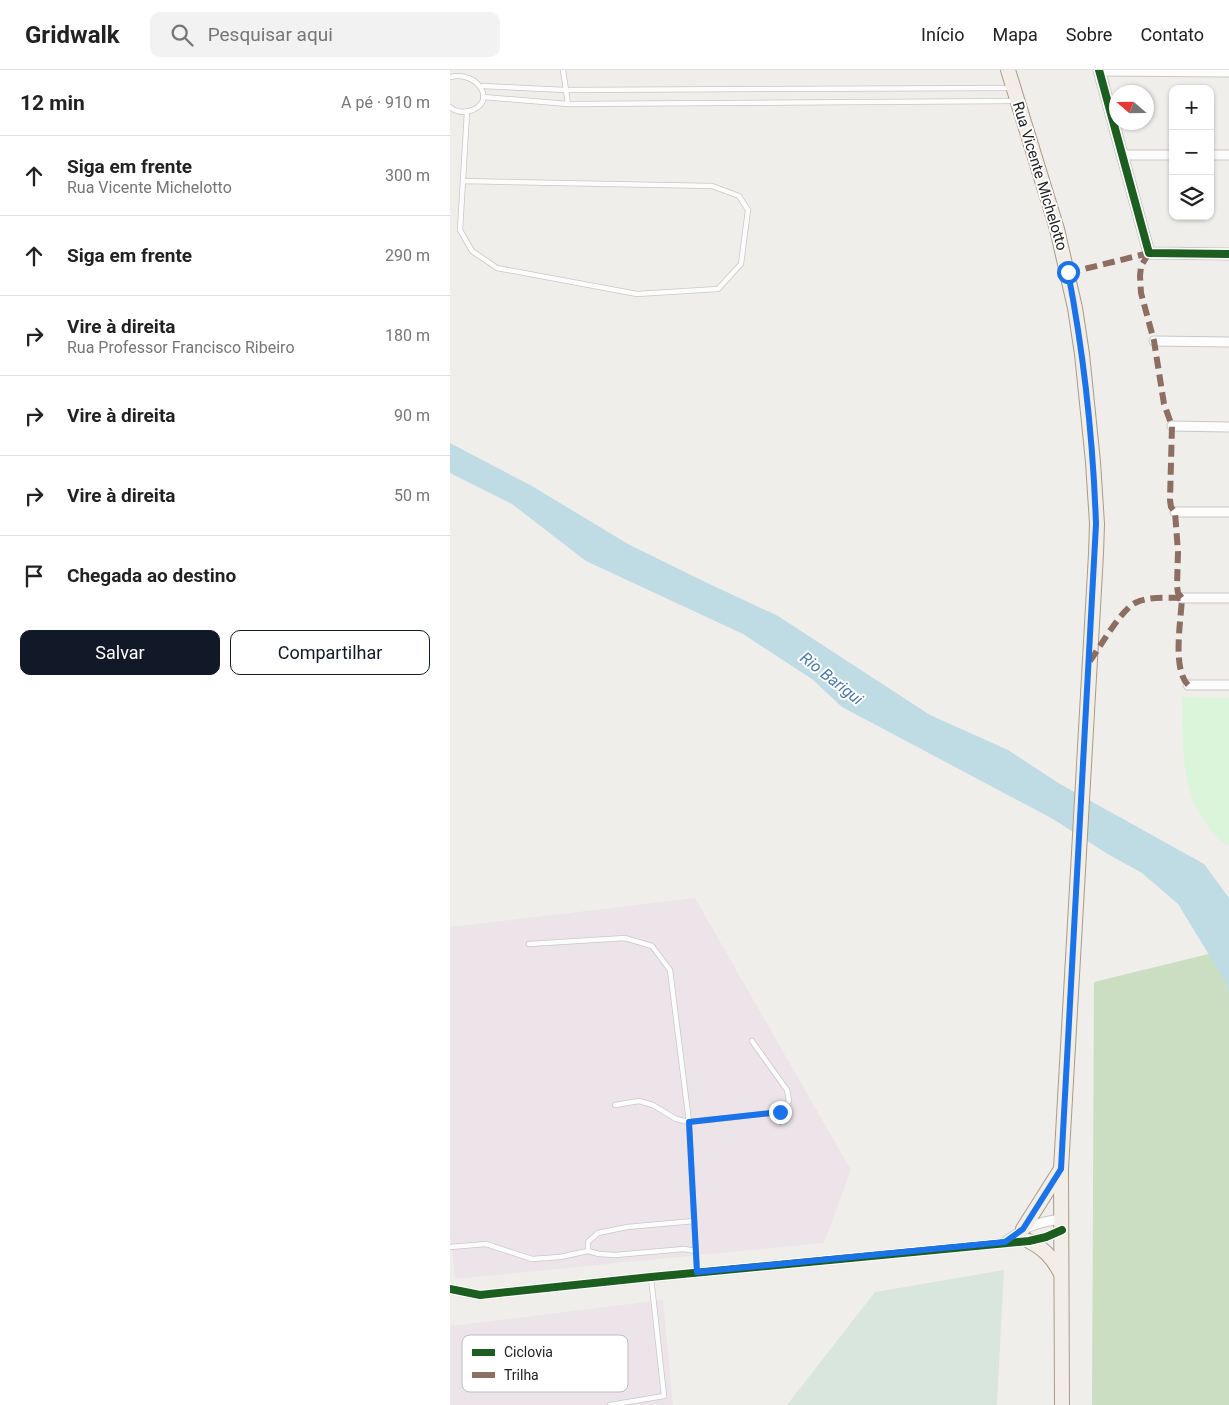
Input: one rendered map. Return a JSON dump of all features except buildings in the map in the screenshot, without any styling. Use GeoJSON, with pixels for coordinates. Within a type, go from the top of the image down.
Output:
{"type":"FeatureCollection","features":[{"type":"Feature","properties":{"kind":"main road","name":"Rua Vicente Michelotto"},"geometry":{"type":"LineString","coordinates":[[1003,70],[1013,88]]}},
{"type":"Feature","properties":{"kind":"main road","name":"Rua Vicente Michelotto"},"geometry":{"type":"LineString","coordinates":[[1008,70],[1047,194],[1068,272],[1082,354],[1095,493],[1096,554],[1061,1169],[1062,1405]]}},
{"type":"Feature","properties":{"kind":"main road"},"geometry":{"type":"LineString","coordinates":[[1060,1273],[1053,1259],[1026,1235],[1061,1169]]}},
{"type":"Feature","properties":{"kind":"street"},"geometry":{"type":"LineString","coordinates":[[1229,72],[1100,71],[1149,253],[1229,254]]}},
{"type":"Feature","properties":{"kind":"street"},"geometry":{"type":"LineString","coordinates":[[1122,155],[1169,155]]}},
{"type":"Feature","properties":{"kind":"street"},"geometry":{"type":"LineString","coordinates":[[1214,155],[1229,155]]}},
{"type":"Feature","properties":{"kind":"street"},"geometry":{"type":"LineString","coordinates":[[1154,341],[1229,342]]}},
{"type":"Feature","properties":{"kind":"street"},"geometry":{"type":"LineString","coordinates":[[1172,426],[1229,427]]}},
{"type":"Feature","properties":{"kind":"street"},"geometry":{"type":"LineString","coordinates":[[1176,512],[1229,512]]}},
{"type":"Feature","properties":{"kind":"street"},"geometry":{"type":"LineString","coordinates":[[1182,598],[1229,598]]}},
{"type":"Feature","properties":{"kind":"street"},"geometry":{"type":"LineString","coordinates":[[1188,685],[1229,685]]}},
{"type":"Feature","properties":{"kind":"street"},"geometry":{"type":"LineString","coordinates":[[450,1289],[480,1295],[1005,1242],[1026,1235],[1042,1221],[1062,1224]]}},
{"type":"Feature","properties":{"kind":"street"},"geometry":{"type":"LineString","coordinates":[[1005,1242],[1026,1235],[1046,1237],[1062,1224]]}},
{"type":"Feature","properties":{"kind":"lane"},"geometry":{"type":"LineString","coordinates":[[563,70],[568,104]]}},
{"type":"Feature","properties":{"kind":"lane"},"geometry":{"type":"LineString","coordinates":[[450,77],[457,73],[470,73],[480,80],[483,86],[483,97],[479,106],[467,112],[460,112],[450,107]]}},
{"type":"Feature","properties":{"kind":"lane"},"geometry":{"type":"LineString","coordinates":[[483,86],[565,90],[1013,88]]}},
{"type":"Feature","properties":{"kind":"lane"},"geometry":{"type":"LineString","coordinates":[[483,97],[568,104],[1018,101]]}},
{"type":"Feature","properties":{"kind":"lane"},"geometry":{"type":"LineString","coordinates":[[463,181],[712,186],[739,196],[748,210],[741,264],[718,289],[637,294],[497,268],[472,251],[460,230],[467,112]]}},
{"type":"Feature","properties":{"kind":"lane"},"geometry":{"type":"LineString","coordinates":[[529,944],[625,938],[652,946],[670,970],[689,1122],[697,1272]]}},
{"type":"Feature","properties":{"kind":"lane"},"geometry":{"type":"LineString","coordinates":[[615,1104],[640,1101],[653,1105],[676,1119],[689,1122],[780,1112],[789,1101],[787,1090],[752,1042]]}},
{"type":"Feature","properties":{"kind":"lane"},"geometry":{"type":"LineString","coordinates":[[588,1251],[588,1242],[598,1233],[627,1227],[694,1221]]}},
{"type":"Feature","properties":{"kind":"lane"},"geometry":{"type":"LineString","coordinates":[[450,1247],[486,1244],[532,1259],[560,1257],[588,1251],[598,1254],[615,1255],[684,1249],[696,1251]]}},
{"type":"Feature","properties":{"kind":"lane"},"geometry":{"type":"LineString","coordinates":[[610,1405],[664,1396],[651,1277]]}},
{"type":"Feature","properties":{"kind":"shaded area"},"geometry":{"type":"Polygon","coordinates":[[[695,898],[851,1170],[824,1243],[455,1279],[450,1234],[450,927],[695,898]]]}},
{"type":"Feature","properties":{"kind":"shaded area"},"geometry":{"type":"Polygon","coordinates":[[[1004,1270],[997,1405],[787,1405],[875,1292],[1004,1270]]]}},
{"type":"Feature","properties":{"kind":"shaded area"},"geometry":{"type":"Polygon","coordinates":[[[663,1300],[673,1405],[450,1405],[450,1326],[663,1300]]]}},
{"type":"Feature","properties":{"kind":"green space"},"geometry":{"type":"Polygon","coordinates":[[[1182,697],[1229,698],[1229,846],[1219,840],[1207,825],[1191,795],[1184,764],[1182,697]]]}},
{"type":"Feature","properties":{"kind":"green space"},"geometry":{"type":"Polygon","coordinates":[[[1229,949],[1229,1405],[1092,1405],[1094,982],[1229,949]]]}},
{"type":"Feature","properties":{"kind":"water","name":"Rio Barigui"},"geometry":{"type":"Polygon","coordinates":[[[450,443],[532,486],[628,544],[778,616],[930,715],[1008,750],[1060,784],[1204,864],[1229,898],[1229,993],[1225,981],[1178,904],[1142,873],[1106,853],[1053,819],[842,707],[812,679],[743,634],[586,561],[512,504],[450,473],[450,443]]]}},
{"type":"Feature","properties":{"kind":"marked path"},"geometry":{"type":"LineString","coordinates":[[1149,253],[1141,266],[1141,293],[1154,341],[1164,404],[1172,426],[1170,500],[1171,507],[1175,512],[1178,552],[1177,586],[1178,593],[1182,598],[1179,656],[1183,678],[1188,685]]}},
{"type":"Feature","properties":{"kind":"marked path"},"geometry":{"type":"LineString","coordinates":[[1068,273],[1149,253]]}},
{"type":"Feature","properties":{"kind":"marked path"},"geometry":{"type":"LineString","coordinates":[[1090,661],[1117,621],[1129,607],[1140,601],[1152,598],[1182,598]]}},
{"type":"Feature","properties":{"kind":"cycle path"},"geometry":{"type":"LineString","coordinates":[[1099,70],[1149,253],[1229,254]]}},
{"type":"Feature","properties":{"kind":"cycle path"},"geometry":{"type":"LineString","coordinates":[[450,1289],[480,1295],[1029,1241],[1046,1237],[1062,1230]]}},
{"type":"Feature","properties":{"kind":"route"},"geometry":{"type":"LineString","coordinates":[[780,1112],[689,1122],[697,1272],[1005,1242],[1023,1229],[1061,1169],[1096,554],[1093,462],[1082,354],[1068,272]]}}]}
